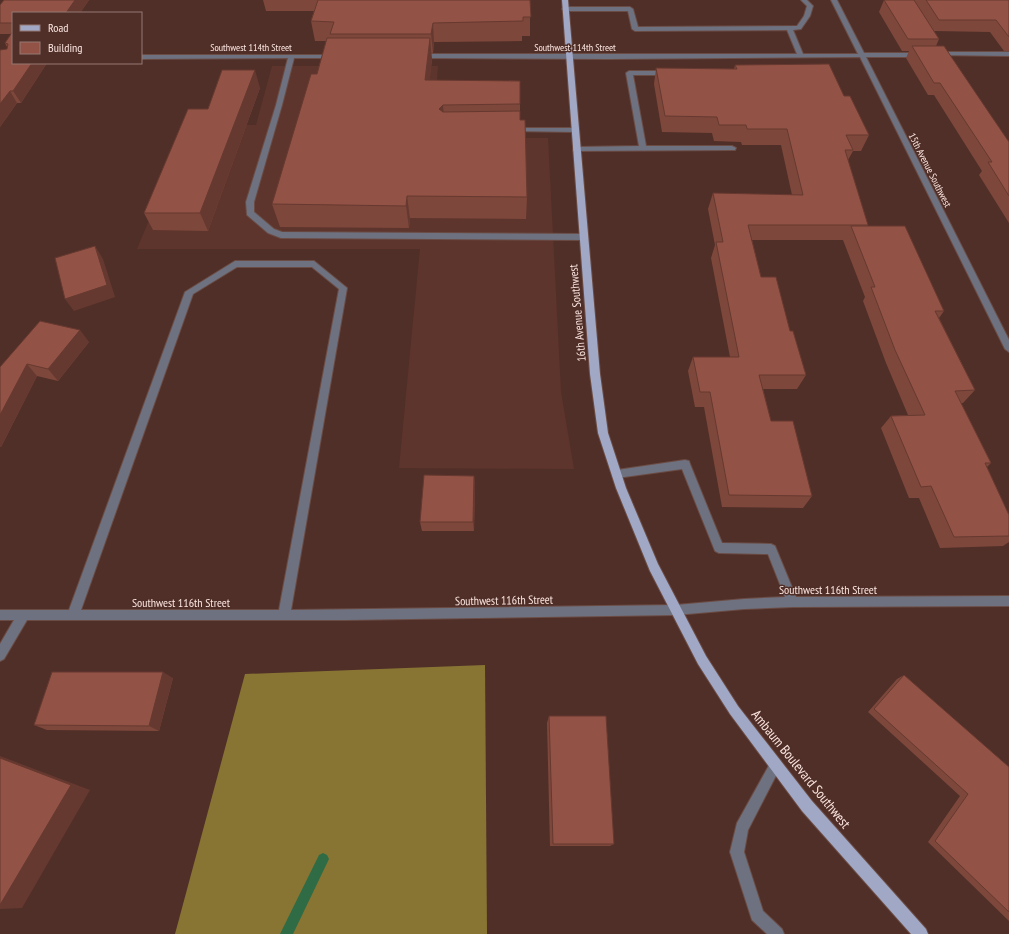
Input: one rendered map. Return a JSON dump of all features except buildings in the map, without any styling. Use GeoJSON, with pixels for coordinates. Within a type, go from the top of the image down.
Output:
{"type":"FeatureCollection","features":[{"type":"Feature","properties":{"kind":"main road","name":"16th Avenue Southwest"},"geometry":{"type":"LineString","coordinates":[[565,0],[595,374],[603,432],[634,519],[654,567],[676,610]]}},
{"type":"Feature","properties":{"kind":"main road","name":"Ambaum Boulevard Southwest"},"geometry":{"type":"LineString","coordinates":[[676,610],[702,660],[730,704],[807,806],[921,934]]}},
{"type":"Feature","properties":{"kind":"street"},"geometry":{"type":"LineString","coordinates":[[628,0],[635,29],[799,28],[807,16],[810,6],[804,0]]}},
{"type":"Feature","properties":{"kind":"street","name":"15th Avenue Southwest"},"geometry":{"type":"LineString","coordinates":[[834,0],[1009,349]]}},
{"type":"Feature","properties":{"kind":"street"},"geometry":{"type":"LineString","coordinates":[[565,9],[630,9]]}},
{"type":"Feature","properties":{"kind":"street"},"geometry":{"type":"LineString","coordinates":[[788,28],[801,56]]}},
{"type":"Feature","properties":{"kind":"street","name":"Southwest 114th Street"},"geometry":{"type":"LineString","coordinates":[[411,56],[801,56],[1009,54]]}},
{"type":"Feature","properties":{"kind":"street"},"geometry":{"type":"LineString","coordinates":[[291,56],[279,105],[250,202],[250,213],[271,231],[281,235],[584,237]]}},
{"type":"Feature","properties":{"kind":"street","name":"Southwest 114th Street"},"geometry":{"type":"LineString","coordinates":[[142,57],[343,56]]}},
{"type":"Feature","properties":{"kind":"street"},"geometry":{"type":"LineString","coordinates":[[643,149],[629,73],[676,73]]}},
{"type":"Feature","properties":{"kind":"street"},"geometry":{"type":"LineString","coordinates":[[506,130],[575,130]]}},
{"type":"Feature","properties":{"kind":"street"},"geometry":{"type":"LineString","coordinates":[[576,149],[732,148]]}},
{"type":"Feature","properties":{"kind":"street"},"geometry":{"type":"LineString","coordinates":[[73,615],[189,292],[235,264],[314,264],[343,288],[284,615]]}},
{"type":"Feature","properties":{"kind":"street"},"geometry":{"type":"LineString","coordinates":[[617,474],[685,464],[719,548],[771,549],[792,602]]}},
{"type":"Feature","properties":{"kind":"street","name":"Southwest 116th Street"},"geometry":{"type":"LineString","coordinates":[[0,614],[346,615],[676,610],[744,604],[792,602],[1009,601]]}},
{"type":"Feature","properties":{"kind":"street"},"geometry":{"type":"LineString","coordinates":[[0,655],[24,615]]}},
{"type":"Feature","properties":{"kind":"street"},"geometry":{"type":"LineString","coordinates":[[776,764],[742,828],[736,852],[756,915],[777,934]]}},
{"type":"Feature","properties":{"kind":"shaded area"},"geometry":{"type":"Polygon","coordinates":[[[272,66],[438,66],[433,138],[548,138],[561,392],[574,469],[399,468],[420,249],[137,249],[189,124],[256,125],[272,66]]]}},
{"type":"Feature","properties":{"kind":"shaded area"},"geometry":{"type":"Polygon","coordinates":[[[485,665],[487,934],[175,934],[245,674],[485,665]]]}},
{"type":"Feature","properties":{"kind":"waterway"},"geometry":{"type":"LineString","coordinates":[[286,934],[323,859]]}}]}
